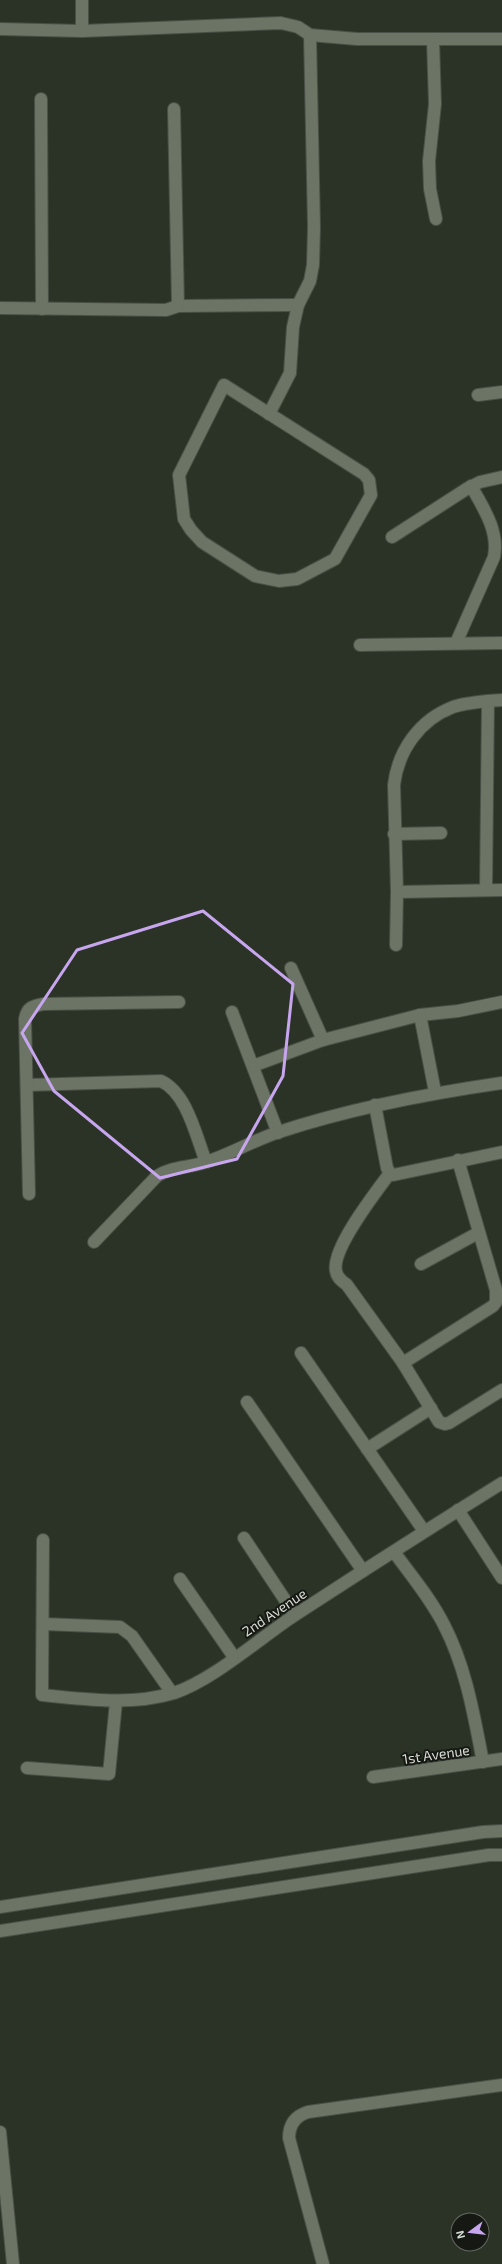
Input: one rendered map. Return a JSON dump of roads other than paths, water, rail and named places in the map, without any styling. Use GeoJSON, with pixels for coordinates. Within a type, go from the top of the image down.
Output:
{"type":"FeatureCollection","features":[{"type":"Feature","properties":{"kind":"street"},"geometry":{"type":"LineString","coordinates":[[82,0],[82,31]]}},
{"type":"Feature","properties":{"kind":"street"},"geometry":{"type":"LineString","coordinates":[[0,28],[82,31],[281,23],[298,27],[310,35],[357,39],[502,39]]}},
{"type":"Feature","properties":{"kind":"street"},"geometry":{"type":"LineString","coordinates":[[269,414],[290,373],[292,327],[298,305],[310,281],[313,264],[314,228],[310,35]]}},
{"type":"Feature","properties":{"kind":"street"},"geometry":{"type":"LineString","coordinates":[[433,40],[436,104],[429,161],[430,189],[436,219]]}},
{"type":"Feature","properties":{"kind":"street"},"geometry":{"type":"LineString","coordinates":[[41,99],[42,309]]}},
{"type":"Feature","properties":{"kind":"street"},"geometry":{"type":"LineString","coordinates":[[174,109],[178,306]]}},
{"type":"Feature","properties":{"kind":"street"},"geometry":{"type":"LineString","coordinates":[[0,308],[166,310],[178,306],[298,305]]}},
{"type":"Feature","properties":{"kind":"street"},"geometry":{"type":"LineString","coordinates":[[224,385],[269,414],[364,474],[371,488],[371,495],[366,507],[336,559],[297,579],[279,581],[255,576],[202,542],[191,530],[184,519],[179,475],[224,385]]}},
{"type":"Feature","properties":{"kind":"street"},"geometry":{"type":"LineString","coordinates":[[478,395],[502,392]]}},
{"type":"Feature","properties":{"kind":"street"},"geometry":{"type":"LineString","coordinates":[[392,537],[471,486],[493,478],[502,477]]}},
{"type":"Feature","properties":{"kind":"street"},"geometry":{"type":"LineString","coordinates":[[456,643],[494,558],[497,543],[494,531],[471,486]]}},
{"type":"Feature","properties":{"kind":"street"},"geometry":{"type":"LineString","coordinates":[[360,645],[502,643]]}},
{"type":"Feature","properties":{"kind":"street"},"geometry":{"type":"LineString","coordinates":[[396,945],[397,892],[394,834],[394,785],[396,767],[411,739],[439,714],[453,707],[502,700]]}},
{"type":"Feature","properties":{"kind":"street"},"geometry":{"type":"LineString","coordinates":[[486,890],[488,701]]}},
{"type":"Feature","properties":{"kind":"street"},"geometry":{"type":"LineString","coordinates":[[394,834],[442,832]]}},
{"type":"Feature","properties":{"kind":"street"},"geometry":{"type":"LineString","coordinates":[[397,892],[502,890]]}},
{"type":"Feature","properties":{"kind":"street"},"geometry":{"type":"LineString","coordinates":[[291,968],[323,1040]]}},
{"type":"Feature","properties":{"kind":"street"},"geometry":{"type":"LineString","coordinates":[[29,1194],[26,1011],[32,1006],[44,1004],[179,1002]]}},
{"type":"Feature","properties":{"kind":"street"},"geometry":{"type":"LineString","coordinates":[[253,1066],[323,1040],[420,1015],[458,1011],[502,1002]]}},
{"type":"Feature","properties":{"kind":"street"},"geometry":{"type":"LineString","coordinates":[[232,1012],[278,1132]]}},
{"type":"Feature","properties":{"kind":"street"},"geometry":{"type":"LineString","coordinates":[[420,1015],[435,1092]]}},
{"type":"Feature","properties":{"kind":"street"},"geometry":{"type":"LineString","coordinates":[[28,1085],[161,1082],[169,1085],[180,1096],[206,1162]]}},
{"type":"Feature","properties":{"kind":"street"},"geometry":{"type":"LineString","coordinates":[[94,1242],[157,1176],[173,1168],[206,1162],[278,1132],[375,1105],[435,1092],[502,1083]]}},
{"type":"Feature","properties":{"kind":"street"},"geometry":{"type":"LineString","coordinates":[[375,1105],[390,1173],[351,1230],[337,1257],[336,1270],[338,1278],[347,1285],[403,1363],[439,1422],[444,1424],[502,1390]]}},
{"type":"Feature","properties":{"kind":"street"},"geometry":{"type":"LineString","coordinates":[[390,1173],[398,1174],[458,1160],[502,1152]]}},
{"type":"Feature","properties":{"kind":"street"},"geometry":{"type":"LineString","coordinates":[[403,1363],[493,1306],[496,1302],[496,1290],[478,1233],[458,1160]]}},
{"type":"Feature","properties":{"kind":"street"},"geometry":{"type":"LineString","coordinates":[[421,1264],[478,1233]]}},
{"type":"Feature","properties":{"kind":"street"},"geometry":{"type":"LineString","coordinates":[[301,1353],[424,1531]]}},
{"type":"Feature","properties":{"kind":"street"},"geometry":{"type":"LineString","coordinates":[[247,1402],[363,1571]]}},
{"type":"Feature","properties":{"kind":"street"},"geometry":{"type":"LineString","coordinates":[[368,1449],[431,1408]]}},
{"type":"Feature","properties":{"kind":"street","name":"2nd Avenue"},"geometry":{"type":"LineString","coordinates":[[43,1624],[42,1696],[116,1702],[139,1700],[172,1693],[198,1682],[295,1615],[394,1552],[424,1531],[502,1483]]}},
{"type":"Feature","properties":{"kind":"street"},"geometry":{"type":"LineString","coordinates":[[458,1510],[502,1578]]}},
{"type":"Feature","properties":{"kind":"street"},"geometry":{"type":"LineString","coordinates":[[244,1538],[295,1615]]}},
{"type":"Feature","properties":{"kind":"street"},"geometry":{"type":"LineString","coordinates":[[43,1540],[43,1624],[120,1627],[132,1636],[172,1693]]}},
{"type":"Feature","properties":{"kind":"street"},"geometry":{"type":"LineString","coordinates":[[394,1552],[444,1624],[452,1642],[470,1698],[483,1762]]}},
{"type":"Feature","properties":{"kind":"street"},"geometry":{"type":"LineString","coordinates":[[180,1579],[234,1657]]}},
{"type":"Feature","properties":{"kind":"street"},"geometry":{"type":"LineString","coordinates":[[27,1768],[109,1774],[116,1702]]}},
{"type":"Feature","properties":{"kind":"street","name":"1st Avenue"},"geometry":{"type":"LineString","coordinates":[[373,1778],[502,1759]]}},
{"type":"Feature","properties":{"kind":"street"},"geometry":{"type":"LineString","coordinates":[[0,1907],[483,1832],[502,1831]]}},
{"type":"Feature","properties":{"kind":"street"},"geometry":{"type":"LineString","coordinates":[[0,1931],[473,1858],[502,1855]]}},
{"type":"Feature","properties":{"kind":"street"},"geometry":{"type":"LineString","coordinates":[[323,2264],[288,2138],[289,2128],[294,2120],[308,2112],[502,2085]]}},
{"type":"Feature","properties":{"kind":"street"},"geometry":{"type":"LineString","coordinates":[[0,2132],[2,2175],[13,2264]]}}]}
